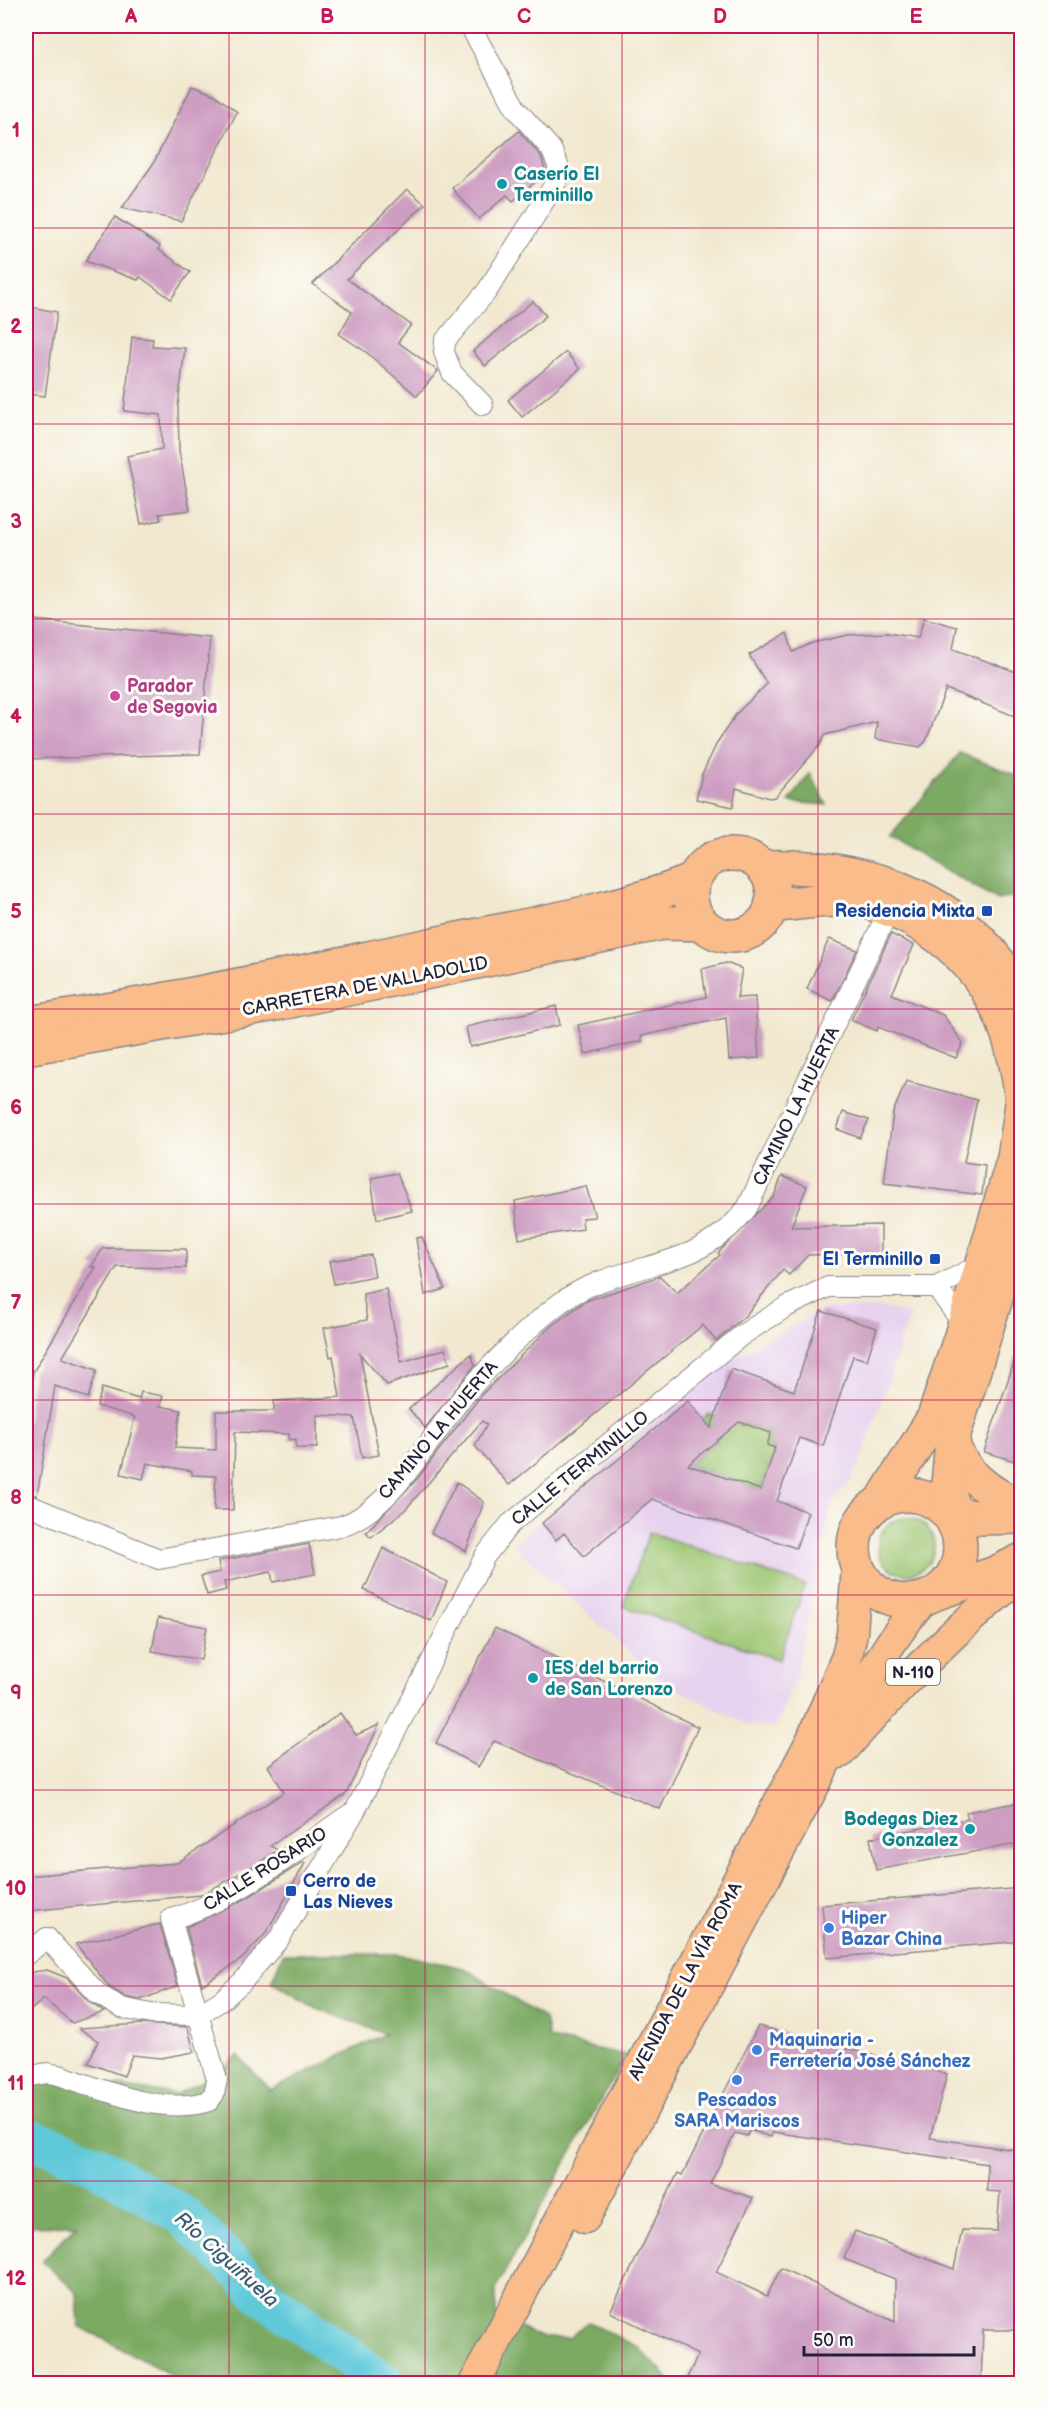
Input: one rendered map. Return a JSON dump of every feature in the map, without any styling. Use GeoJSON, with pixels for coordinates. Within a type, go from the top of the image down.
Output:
{"type":"FeatureCollection","features":[{"type":"Feature","properties":{"kind":"highway"},"geometry":{"type":"LineString","coordinates":[[724,855],[738,855],[751,859],[762,867],[771,886],[771,906],[763,922],[748,933],[724,935],[703,924],[692,903],[694,880],[701,868],[724,855]]}},
{"type":"Feature","properties":{"kind":"highway"},"geometry":{"type":"LineString","coordinates":[[762,867],[804,867],[851,874],[896,886],[936,905],[972,932],[1013,982],[1022,1000]]}},
{"type":"Feature","properties":{"kind":"highway","name":"CARRETERA DE VALLADOLID"},"geometry":{"type":"LineString","coordinates":[[26,1023],[216,990],[573,915],[652,896],[694,880]]}},
{"type":"Feature","properties":{"kind":"highway"},"geometry":{"type":"LineString","coordinates":[[771,906],[850,900],[889,910],[931,931],[957,951],[978,974],[993,999],[1015,1053],[1022,1103],[1001,1279],[964,1325],[934,1417],[881,1502]]}},
{"type":"Feature","properties":{"kind":"highway","name":"CARRETERA DE VALLADOLID"},"geometry":{"type":"LineString","coordinates":[[26,1048],[293,1001],[663,923],[703,924]]}},
{"type":"Feature","properties":{"kind":"highway"},"geometry":{"type":"LineString","coordinates":[[928,1596],[951,1577],[958,1561],[960,1543],[951,1517],[948,1484],[952,1441],[1022,1214]]}},
{"type":"Feature","properties":{"kind":"highway"},"geometry":{"type":"LineString","coordinates":[[952,1441],[961,1461],[976,1478],[1003,1498],[1022,1505]]}},
{"type":"Feature","properties":{"kind":"highway"},"geometry":{"type":"LineString","coordinates":[[1022,1517],[951,1517],[931,1501],[914,1496],[897,1496],[881,1502],[868,1512],[859,1526],[854,1542],[857,1566],[870,1586],[884,1595],[900,1600],[928,1596],[995,1573],[1022,1560]]}},
{"type":"Feature","properties":{"kind":"main road","name":"AVENIDA DE LA VÍA ROMA"},"geometry":{"type":"LineString","coordinates":[[498,2384],[521,2318],[828,1704],[849,1644],[857,1566]]}},
{"type":"Feature","properties":{"kind":"main road","name":"AVENIDA DE LA VÍA ROMA"},"geometry":{"type":"LineString","coordinates":[[817,1780],[904,1682],[966,1621],[1022,1575]]}},
{"type":"Feature","properties":{"kind":"main road","name":"AVENIDA DE LA VÍA ROMA"},"geometry":{"type":"LineString","coordinates":[[474,2384],[521,2318],[817,1780],[840,1728],[880,1658],[898,1629],[928,1596]]}},
{"type":"Feature","properties":{"kind":"street"},"geometry":{"type":"LineString","coordinates":[[470,26],[516,109],[551,149],[558,165],[558,179],[533,219],[487,291],[446,341],[444,352],[452,373],[483,405]]}},
{"type":"Feature","properties":{"kind":"street","name":"CAMINO LA HUERTA"},"geometry":{"type":"LineString","coordinates":[[26,1504],[159,1559],[341,1526],[357,1519],[393,1487],[461,1400],[499,1357],[556,1306],[570,1296],[603,1281],[686,1256],[722,1236],[734,1225],[747,1208],[889,910]]}},
{"type":"Feature","properties":{"kind":"street","name":"CALLE TERMINILLO"},"geometry":{"type":"LineString","coordinates":[[198,2015],[222,2000],[242,1982],[279,1939],[355,1811],[485,1556],[510,1524],[742,1335],[786,1307],[828,1287],[936,1287],[1001,1279]]}},
{"type":"Feature","properties":{"kind":"street"},"geometry":{"type":"LineString","coordinates":[[936,1287],[964,1325]]}},
{"type":"Feature","properties":{"kind":"street","name":"CALLE ROSARIO"},"geometry":{"type":"LineString","coordinates":[[198,2015],[171,1919],[199,1911],[222,1899],[355,1811]]}},
{"type":"Feature","properties":{"kind":"street"},"geometry":{"type":"LineString","coordinates":[[26,2077],[46,2073],[59,2075],[149,2103],[181,2105],[209,2101],[214,2094],[217,2080],[198,2015],[137,2013],[109,2003],[47,1938]]}},
{"type":"Feature","properties":{"kind":"street"},"geometry":{"type":"LineString","coordinates":[[26,1940],[47,1938]]}},
{"type":"Feature","properties":{"kind":"street"},"geometry":{"type":"LineString","coordinates":[[26,1955],[47,1938]]}},
{"type":"Feature","properties":{"kind":"shaded area"},"geometry":{"type":"Polygon","coordinates":[[[884,1308],[912,1315],[900,1339],[899,1350],[860,1463],[849,1483],[832,1503],[795,1678],[776,1726],[750,1726],[660,1680],[513,1545],[722,1364],[824,1309],[884,1308]]]}},
{"type":"Feature","properties":{"kind":"green space"},"geometry":{"type":"Polygon","coordinates":[[[960,753],[1021,777],[1021,894],[998,900],[890,837],[960,753]]]}},
{"type":"Feature","properties":{"kind":"green space"},"geometry":{"type":"Polygon","coordinates":[[[810,773],[827,805],[789,802],[810,773]]]}},
{"type":"Feature","properties":{"kind":"green space"},"geometry":{"type":"Polygon","coordinates":[[[708,1414],[771,1433],[767,1445],[775,1448],[761,1490],[688,1465],[719,1439],[703,1419],[708,1414]]]}},
{"type":"Feature","properties":{"kind":"green space"},"geometry":{"type":"Polygon","coordinates":[[[900,1518],[912,1518],[922,1522],[930,1530],[934,1546],[930,1562],[922,1570],[912,1574],[900,1574],[890,1570],[882,1562],[878,1552],[878,1540],[882,1530],[890,1522],[900,1518]]]}},
{"type":"Feature","properties":{"kind":"green space"},"geometry":{"type":"Polygon","coordinates":[[[649,1532],[805,1585],[779,1660],[623,1606],[649,1532]]]}},
{"type":"Feature","properties":{"kind":"green space"},"geometry":{"type":"Polygon","coordinates":[[[283,1954],[398,1954],[464,1968],[545,2019],[549,2039],[626,2055],[496,2288],[496,2317],[543,2338],[569,2338],[588,2322],[638,2347],[673,2383],[186,2383],[79,2326],[77,2293],[42,2261],[76,2225],[26,2226],[26,2078],[63,2078],[176,2094],[216,2075],[238,2056],[271,2090],[385,2034],[316,2008],[271,1982],[283,1954]]]}},
{"type":"Feature","properties":{"kind":"building"},"geometry":{"type":"Polygon","coordinates":[[[192,86],[215,95],[237,112],[181,221],[122,208],[153,164],[192,86]]]}},
{"type":"Feature","properties":{"kind":"building"},"geometry":{"type":"Polygon","coordinates":[[[519,131],[541,156],[546,173],[513,201],[507,195],[479,219],[452,188],[519,131]]]}},
{"type":"Feature","properties":{"kind":"building"},"geometry":{"type":"Polygon","coordinates":[[[407,189],[425,204],[347,279],[411,325],[398,342],[438,371],[417,396],[366,352],[339,334],[352,312],[313,284],[407,189]]]}},
{"type":"Feature","properties":{"kind":"building"},"geometry":{"type":"Polygon","coordinates":[[[115,217],[160,246],[158,249],[190,272],[171,299],[140,277],[138,280],[85,261],[115,217]]]}},
{"type":"Feature","properties":{"kind":"building"},"geometry":{"type":"Polygon","coordinates":[[[533,301],[546,316],[485,366],[473,351],[533,301]]]}},
{"type":"Feature","properties":{"kind":"building"},"geometry":{"type":"Polygon","coordinates":[[[26,306],[57,312],[45,396],[26,394],[26,306]]]}},
{"type":"Feature","properties":{"kind":"building"},"geometry":{"type":"Polygon","coordinates":[[[132,337],[153,339],[152,346],[185,348],[178,406],[179,451],[190,510],[159,514],[161,520],[141,524],[127,456],[162,449],[161,415],[124,411],[132,337]]]}},
{"type":"Feature","properties":{"kind":"building"},"geometry":{"type":"Polygon","coordinates":[[[566,352],[580,369],[522,417],[508,400],[566,352]]]}},
{"type":"Feature","properties":{"kind":"building"},"geometry":{"type":"Polygon","coordinates":[[[924,618],[957,627],[953,649],[1022,674],[1022,719],[946,689],[926,741],[920,747],[875,739],[877,722],[825,735],[820,745],[775,797],[769,798],[736,788],[733,807],[696,799],[702,774],[718,741],[737,713],[767,684],[749,655],[787,633],[793,652],[812,643],[848,635],[887,633],[918,638],[924,618]]]}},
{"type":"Feature","properties":{"kind":"building","name":"Parador de Segovia"},"geometry":{"type":"Polygon","coordinates":[[[26,619],[210,638],[200,754],[26,759],[26,619]]]}},
{"type":"Feature","properties":{"kind":"building"},"geometry":{"type":"Polygon","coordinates":[[[891,934],[914,945],[892,994],[943,1015],[963,1043],[956,1058],[878,1027],[877,1031],[851,1020],[891,934]]]}},
{"type":"Feature","properties":{"kind":"building"},"geometry":{"type":"Polygon","coordinates":[[[829,939],[857,950],[832,1001],[807,989],[829,939]]]}},
{"type":"Feature","properties":{"kind":"building"},"geometry":{"type":"Polygon","coordinates":[[[726,963],[742,969],[737,998],[755,997],[759,1058],[729,1060],[726,1018],[641,1036],[642,1041],[585,1054],[578,1025],[706,997],[702,969],[726,963]]]}},
{"type":"Feature","properties":{"kind":"building"},"geometry":{"type":"Polygon","coordinates":[[[556,1006],[560,1025],[470,1047],[466,1027],[556,1006]]]}},
{"type":"Feature","properties":{"kind":"building"},"geometry":{"type":"Polygon","coordinates":[[[906,1081],[977,1100],[964,1162],[985,1165],[982,1195],[884,1183],[893,1113],[906,1081]]]}},
{"type":"Feature","properties":{"kind":"building"},"geometry":{"type":"Polygon","coordinates":[[[843,1112],[869,1120],[860,1138],[837,1129],[843,1112]]]}},
{"type":"Feature","properties":{"kind":"building"},"geometry":{"type":"Polygon","coordinates":[[[397,1173],[412,1211],[377,1219],[371,1178],[397,1173]]]}},
{"type":"Feature","properties":{"kind":"building"},"geometry":{"type":"Polygon","coordinates":[[[782,1176],[807,1186],[791,1227],[881,1225],[881,1253],[808,1255],[789,1275],[783,1270],[745,1316],[716,1341],[703,1325],[509,1485],[475,1446],[487,1424],[482,1421],[405,1510],[371,1537],[366,1532],[417,1479],[482,1394],[551,1326],[586,1301],[660,1276],[677,1293],[720,1255],[718,1253],[774,1196],[782,1176]]]}},
{"type":"Feature","properties":{"kind":"building"},"geometry":{"type":"Polygon","coordinates":[[[586,1186],[595,1217],[582,1218],[583,1229],[519,1239],[515,1201],[586,1186]]]}},
{"type":"Feature","properties":{"kind":"building"},"geometry":{"type":"Polygon","coordinates":[[[422,1237],[445,1289],[425,1295],[416,1238],[422,1237]]]}},
{"type":"Feature","properties":{"kind":"building"},"geometry":{"type":"Polygon","coordinates":[[[103,1248],[186,1249],[186,1268],[117,1267],[62,1358],[97,1370],[88,1398],[55,1386],[37,1496],[26,1492],[26,1430],[33,1372],[96,1267],[91,1267],[103,1248]]]}},
{"type":"Feature","properties":{"kind":"building"},"geometry":{"type":"Polygon","coordinates":[[[371,1255],[375,1276],[334,1284],[329,1261],[371,1255]]]}},
{"type":"Feature","properties":{"kind":"building"},"geometry":{"type":"Polygon","coordinates":[[[386,1289],[401,1362],[445,1349],[450,1363],[387,1385],[360,1354],[379,1455],[362,1458],[354,1417],[317,1415],[317,1448],[296,1448],[296,1439],[289,1440],[289,1434],[235,1432],[233,1510],[214,1510],[216,1476],[192,1475],[192,1471],[147,1463],[143,1479],[121,1474],[135,1417],[97,1406],[102,1388],[139,1399],[141,1392],[163,1396],[160,1406],[181,1410],[175,1448],[216,1450],[216,1411],[274,1411],[274,1401],[340,1397],[333,1356],[330,1357],[324,1328],[367,1320],[363,1294],[386,1289]]]}},
{"type":"Feature","properties":{"kind":"building"},"geometry":{"type":"Polygon","coordinates":[[[821,1311],[877,1328],[867,1360],[853,1356],[823,1446],[799,1438],[777,1501],[808,1512],[796,1548],[652,1499],[584,1556],[564,1533],[556,1540],[542,1523],[688,1401],[711,1428],[731,1369],[794,1391],[821,1311]],[[739,1422],[688,1465],[761,1490],[775,1448],[767,1445],[771,1433],[739,1422]]]}},
{"type":"Feature","properties":{"kind":"building"},"geometry":{"type":"Polygon","coordinates":[[[1018,1350],[1022,1351],[1022,1463],[984,1452],[1018,1350]]]}},
{"type":"Feature","properties":{"kind":"building"},"geometry":{"type":"Polygon","coordinates":[[[471,1354],[475,1365],[425,1428],[409,1409],[471,1354]]]}},
{"type":"Feature","properties":{"kind":"building"},"geometry":{"type":"Polygon","coordinates":[[[457,1482],[484,1502],[466,1551],[431,1533],[457,1482]]]}},
{"type":"Feature","properties":{"kind":"building"},"geometry":{"type":"Polygon","coordinates":[[[309,1544],[315,1574],[273,1582],[271,1572],[224,1582],[226,1590],[207,1595],[201,1576],[220,1572],[218,1561],[309,1544]]]}},
{"type":"Feature","properties":{"kind":"building"},"geometry":{"type":"Polygon","coordinates":[[[383,1548],[447,1582],[431,1621],[364,1590],[383,1548]]]}},
{"type":"Feature","properties":{"kind":"building"},"geometry":{"type":"Polygon","coordinates":[[[158,1618],[207,1627],[201,1660],[152,1651],[158,1618]]]}},
{"type":"Feature","properties":{"kind":"building","name":"IES del barrio de San Lorenzo"},"geometry":{"type":"Polygon","coordinates":[[[495,1628],[698,1727],[660,1809],[494,1741],[478,1767],[436,1743],[495,1628]]]}},
{"type":"Feature","properties":{"kind":"building"},"geometry":{"type":"Polygon","coordinates":[[[340,1713],[356,1735],[379,1725],[346,1794],[270,1846],[278,1850],[257,1864],[201,1895],[26,1911],[26,1876],[177,1863],[284,1792],[268,1766],[340,1713]]]}},
{"type":"Feature","properties":{"kind":"building","name":"Bodegas Diez Gonzalez"},"geometry":{"type":"Polygon","coordinates":[[[1022,1802],[1022,1843],[876,1870],[870,1838],[968,1819],[966,1812],[1022,1802]]]}},
{"type":"Feature","properties":{"kind":"building"},"geometry":{"type":"Polygon","coordinates":[[[303,1862],[305,1863],[266,1933],[242,1959],[202,1985],[186,1927],[247,1898],[303,1862]]]}},
{"type":"Feature","properties":{"kind":"building"},"geometry":{"type":"Polygon","coordinates":[[[1022,1888],[1022,1941],[827,1958],[822,1905],[1022,1888]]]}},
{"type":"Feature","properties":{"kind":"building"},"geometry":{"type":"Polygon","coordinates":[[[160,1924],[178,1986],[140,2000],[125,1997],[109,1987],[76,1944],[160,1924]]]}},
{"type":"Feature","properties":{"kind":"building"},"geometry":{"type":"Polygon","coordinates":[[[47,1970],[67,1978],[89,2002],[104,2012],[72,2023],[44,1999],[26,2014],[26,1978],[33,1972],[47,1970]]]}},
{"type":"Feature","properties":{"kind":"building"},"geometry":{"type":"Polygon","coordinates":[[[141,2024],[188,2027],[194,2052],[161,2058],[132,2055],[124,2076],[88,2063],[98,2041],[79,2028],[141,2024]]]}},
{"type":"Feature","properties":{"kind":"building"},"geometry":{"type":"Polygon","coordinates":[[[758,2026],[947,2074],[930,2138],[1022,2151],[1022,2330],[983,2330],[981,2384],[684,2384],[698,2355],[610,2312],[678,2173],[682,2175],[758,2026]],[[750,2130],[747,2136],[735,2133],[710,2184],[753,2198],[716,2272],[767,2296],[781,2268],[895,2322],[895,2279],[844,2259],[855,2231],[954,2269],[962,2230],[997,2231],[1000,2192],[987,2191],[987,2164],[773,2132],[771,2137],[750,2130]]]}},
{"type":"Feature","properties":{"kind":"waterway","name":"Río Ciguiñuela"},"geometry":{"type":"LineString","coordinates":[[26,2139],[50,2145],[95,2164],[182,2215],[264,2296],[386,2384]]}},
{"type":"Feature","properties":{"kind":"place","name":"Caserío El Terminillo"},"geometry":{"type":"Point","coordinates":[502,184]}},
{"type":"Feature","properties":{"kind":"place","name":"Parador de Segovia"},"geometry":{"type":"Point","coordinates":[115,696]}},
{"type":"Feature","properties":{"kind":"place","name":"Residencia Mixta"},"geometry":{"type":"Point","coordinates":[987,911]}},
{"type":"Feature","properties":{"kind":"place","name":"El Terminillo"},"geometry":{"type":"Point","coordinates":[935,1259]}},
{"type":"Feature","properties":{"kind":"place","name":"IES del barrio de San Lorenzo"},"geometry":{"type":"Point","coordinates":[533,1678]}},
{"type":"Feature","properties":{"kind":"place","name":"Bodegas Diez Gonzalez"},"geometry":{"type":"Point","coordinates":[970,1829]}},
{"type":"Feature","properties":{"kind":"place","name":"Cerro de Las Nieves"},"geometry":{"type":"Point","coordinates":[291,1891]}},
{"type":"Feature","properties":{"kind":"place","name":"Hiper Bazar China"},"geometry":{"type":"Point","coordinates":[829,1928]}},
{"type":"Feature","properties":{"kind":"place","name":"Maquinaria - Ferretería José Sánchez"},"geometry":{"type":"Point","coordinates":[757,2050]}},
{"type":"Feature","properties":{"kind":"place","name":"Pescados SARA Mariscos"},"geometry":{"type":"Point","coordinates":[737,2080]}}]}
